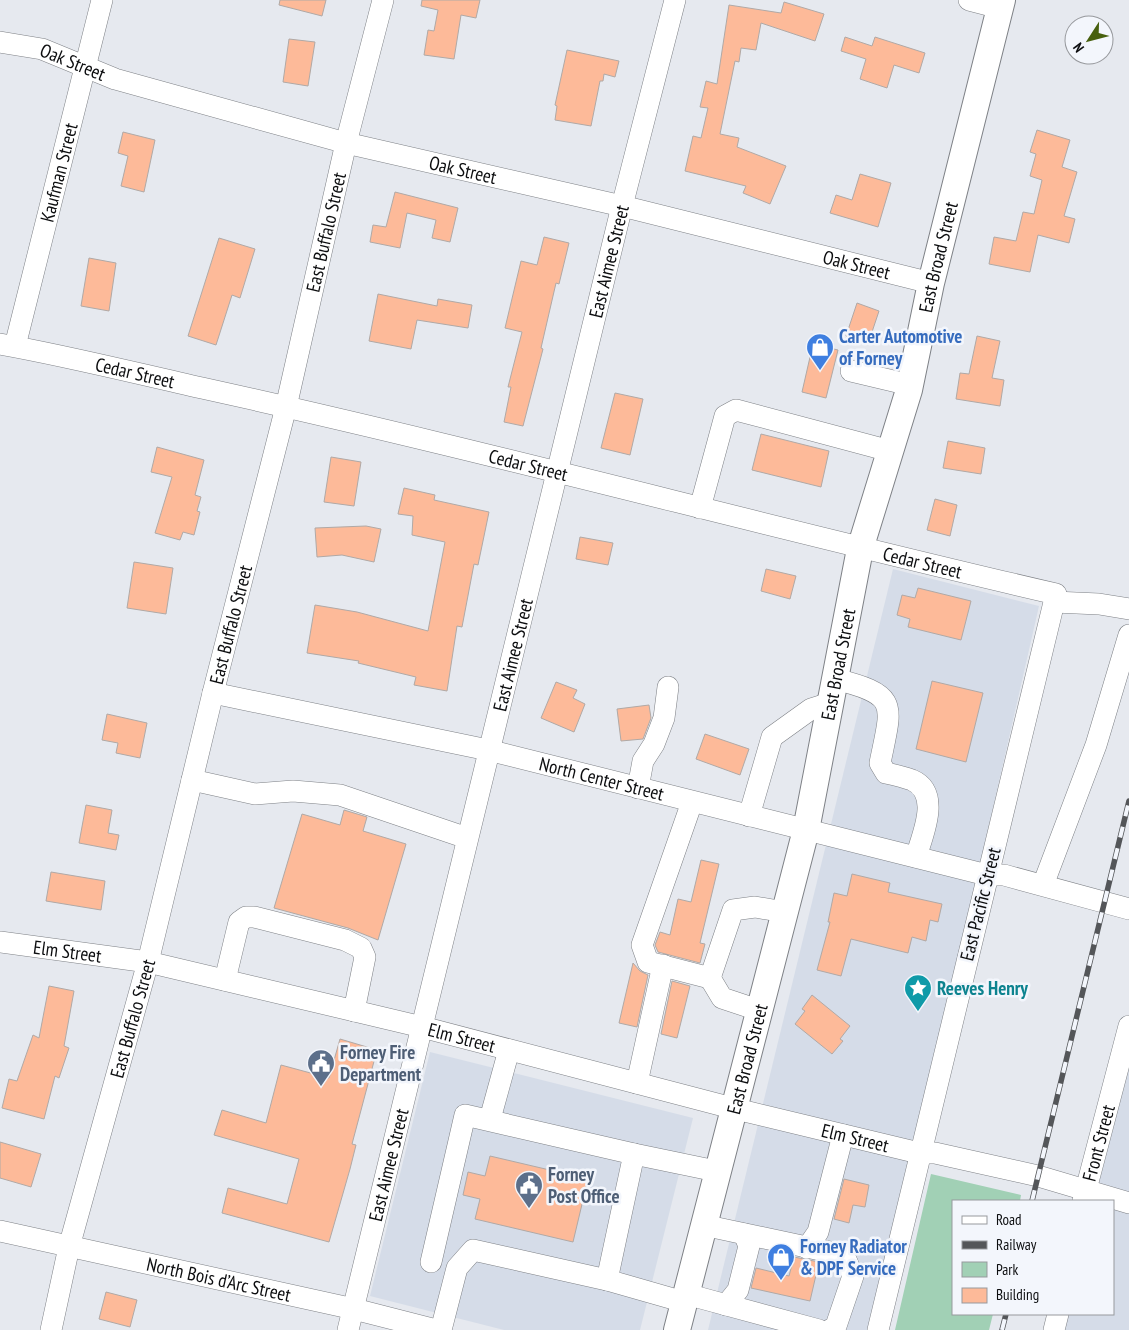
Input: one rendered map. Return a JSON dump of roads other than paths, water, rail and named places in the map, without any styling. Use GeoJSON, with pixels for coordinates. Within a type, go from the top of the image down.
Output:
{"type":"FeatureCollection","features":[{"type":"Feature","properties":{"kind":"main road","name":"East Broad Street"},"geometry":{"type":"LineString","coordinates":[[677,1330],[732,1108],[806,830],[860,549],[910,385],[931,283],[1001,4]]}},
{"type":"Feature","properties":{"kind":"street","name":"Kaufman Street"},"geometry":{"type":"LineString","coordinates":[[7,345],[85,68],[102,0]]}},
{"type":"Feature","properties":{"kind":"street","name":"East Buffalo Street"},"geometry":{"type":"LineString","coordinates":[[51,1330],[69,1247],[148,962],[213,693],[286,406],[346,143],[382,0]]}},
{"type":"Feature","properties":{"kind":"street","name":"East Aimee Street"},"geometry":{"type":"LineString","coordinates":[[348,1330],[488,750],[622,206],[675,0]]}},
{"type":"Feature","properties":{"kind":"street"},"geometry":{"type":"LineString","coordinates":[[969,0],[1001,4]]}},
{"type":"Feature","properties":{"kind":"street","name":"Oak Street"},"geometry":{"type":"LineString","coordinates":[[0,42],[42,49],[115,79],[346,143],[622,206],[931,283]]}},
{"type":"Feature","properties":{"kind":"street","name":"Cedar Street"},"geometry":{"type":"LineString","coordinates":[[7,345],[286,406],[557,470],[1055,598],[1129,610]]}},
{"type":"Feature","properties":{"kind":"street"},"geometry":{"type":"LineString","coordinates":[[851,371],[910,385]]}},
{"type":"Feature","properties":{"kind":"street"},"geometry":{"type":"LineString","coordinates":[[700,508],[725,416],[736,410],[890,452]]}},
{"type":"Feature","properties":{"kind":"street","name":"East Pacific Street"},"geometry":{"type":"LineString","coordinates":[[878,1330],[919,1154],[1055,598]]}},
{"type":"Feature","properties":{"kind":"street"},"geometry":{"type":"LineString","coordinates":[[1043,885],[1096,745],[1129,635]]}},
{"type":"Feature","properties":{"kind":"street"},"geometry":{"type":"LineString","coordinates":[[749,816],[772,737],[833,691],[858,684],[883,697],[888,705],[890,716],[880,763],[886,773],[914,781],[924,791],[930,806],[916,858]]}},
{"type":"Feature","properties":{"kind":"street"},"geometry":{"type":"LineString","coordinates":[[638,788],[643,761],[654,744],[664,718],[668,687]]}},
{"type":"Feature","properties":{"kind":"street","name":"North Center Street"},"geometry":{"type":"LineString","coordinates":[[213,693],[488,750],[916,858],[987,875],[1004,875],[1043,885],[1103,908]]}},
{"type":"Feature","properties":{"kind":"street"},"geometry":{"type":"LineString","coordinates":[[192,780],[256,794],[293,791],[340,795],[467,838]]}},
{"type":"Feature","properties":{"kind":"street"},"geometry":{"type":"LineString","coordinates":[[692,802],[642,945],[648,962],[710,978],[722,998],[758,1010]]}},
{"type":"Feature","properties":{"kind":"street","name":"North Center Street"},"geometry":{"type":"LineString","coordinates":[[987,875],[1004,889],[1103,908]]}},
{"type":"Feature","properties":{"kind":"street"},"geometry":{"type":"LineString","coordinates":[[710,978],[732,910],[755,907],[784,912]]}},
{"type":"Feature","properties":{"kind":"street"},"geometry":{"type":"LineString","coordinates":[[1103,908],[1129,910]]}},
{"type":"Feature","properties":{"kind":"street"},"geometry":{"type":"LineString","coordinates":[[1103,908],[1129,921]]}},
{"type":"Feature","properties":{"kind":"street"},"geometry":{"type":"LineString","coordinates":[[225,980],[239,922],[246,917],[254,917],[345,940],[361,948],[364,957],[354,1011]]}},
{"type":"Feature","properties":{"kind":"street","name":"Elm Street"},"geometry":{"type":"LineString","coordinates":[[0,942],[148,962],[422,1027],[732,1108],[919,1154],[935,1153],[1038,1176],[1084,1197],[1106,1200]]}},
{"type":"Feature","properties":{"kind":"street"},"geometry":{"type":"LineString","coordinates":[[637,1083],[663,965]]}},
{"type":"Feature","properties":{"kind":"street","name":"Front Street"},"geometry":{"type":"LineString","coordinates":[[1084,1197],[1129,1026]]}},
{"type":"Feature","properties":{"kind":"street"},"geometry":{"type":"LineString","coordinates":[[490,1119],[509,1050]]}},
{"type":"Feature","properties":{"kind":"street"},"geometry":{"type":"LineString","coordinates":[[431,1262],[465,1115],[490,1119],[634,1154],[716,1171]]}},
{"type":"Feature","properties":{"kind":"street"},"geometry":{"type":"LineString","coordinates":[[807,1248],[818,1232],[843,1135]]}},
{"type":"Feature","properties":{"kind":"street"},"geometry":{"type":"LineString","coordinates":[[607,1280],[634,1154]]}},
{"type":"Feature","properties":{"kind":"street","name":"Elm Street"},"geometry":{"type":"LineString","coordinates":[[1114,1201],[1129,1203]]}},
{"type":"Feature","properties":{"kind":"street"},"geometry":{"type":"LineString","coordinates":[[703,1225],[844,1255],[853,1276],[836,1326],[830,1330]]}},
{"type":"Feature","properties":{"kind":"street","name":"North Bois d’Arc Street"},"geometry":{"type":"LineString","coordinates":[[0,1231],[436,1330]]}},
{"type":"Feature","properties":{"kind":"street"},"geometry":{"type":"LineString","coordinates":[[726,1305],[738,1290],[749,1246],[744,1234]]}},
{"type":"Feature","properties":{"kind":"street"},"geometry":{"type":"LineString","coordinates":[[442,1330],[457,1268],[473,1250],[685,1298],[726,1305],[819,1330]]}},
{"type":"Feature","properties":{"kind":"street"},"geometry":{"type":"LineString","coordinates":[[1054,1330],[1058,1315]]}},
{"type":"Feature","properties":{"kind":"railway"},"geometry":{"type":"LineString","coordinates":[[1032,1200],[1129,801]]}},
{"type":"Feature","properties":{"kind":"railway"},"geometry":{"type":"LineString","coordinates":[[1002,1330],[1006,1315]]}},
{"type":"Feature","properties":{"kind":"place","name":"Carter Automotive of Forney"},"geometry":{"type":"Point","coordinates":[820,371]}},
{"type":"Feature","properties":{"kind":"place","name":"Reeves Henry"},"geometry":{"type":"Point","coordinates":[918,1012]}},
{"type":"Feature","properties":{"kind":"place","name":"Forney Fire Department"},"geometry":{"type":"Point","coordinates":[321,1087]}},
{"type":"Feature","properties":{"kind":"place","name":"Forney Post Office"},"geometry":{"type":"Point","coordinates":[529,1209]}},
{"type":"Feature","properties":{"kind":"place","name":"Forney Radiator & DPF Service"},"geometry":{"type":"Point","coordinates":[781,1281]}}]}
